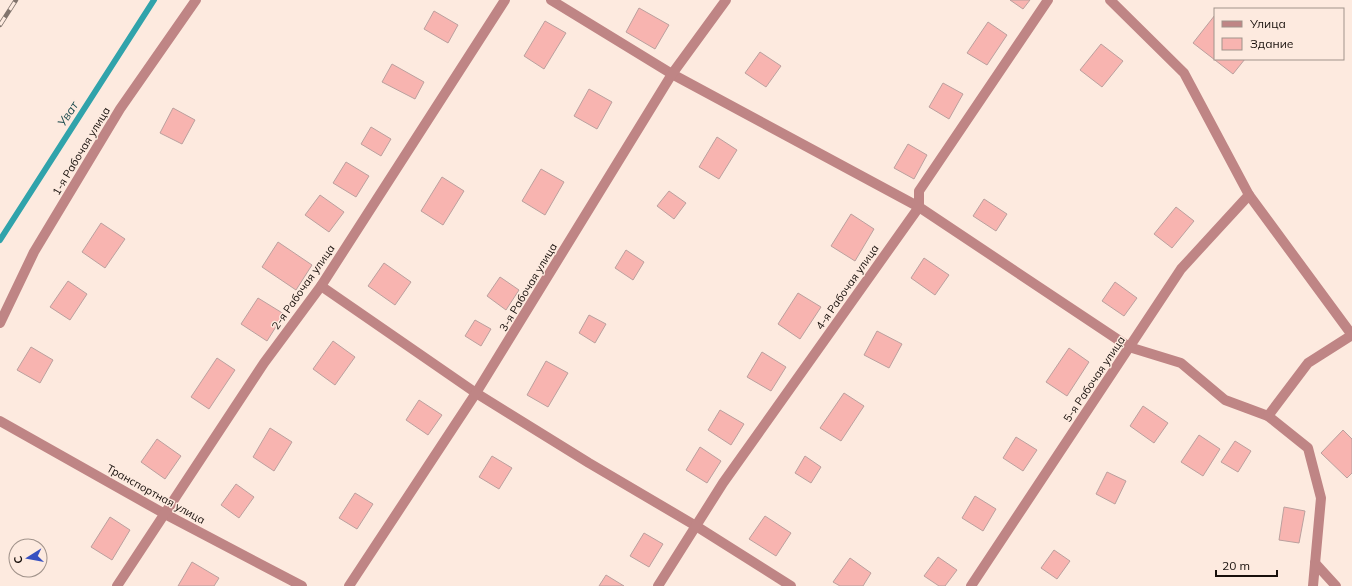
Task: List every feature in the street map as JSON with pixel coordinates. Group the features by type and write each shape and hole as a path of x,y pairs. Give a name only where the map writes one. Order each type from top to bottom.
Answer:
{"street":[{"name":"1-я Рабочая улица","path":"0,323 34,252 120,109 196,0"},
{"name":"2-я Рабочая улица","path":"117,586 264,364 320,286 505,0"},
{"path":"551,0 672,74 919,207 1129,347 1181,363 1225,400 1268,416 1308,448 1321,498 1313,586"},
{"name":"3-я Рабочая улица","path":"349,586 476,393 672,74 726,0"},
{"name":"4-я Рабочая улица","path":"658,586 723,483 919,207 919,191 1048,0"},
{"path":"1110,0 1184,73 1249,195 1352,336 1308,363 1268,416"},
{"name":"5-я Рабочая улица","path":"971,586 1181,269 1249,195"},
{"path":"320,286 476,393 589,463 696,526 791,586"},
{"name":"Транспортная улица","path":"0,421 165,514 302,586"},
{"path":"1315,562 1336,586"}],"building":[{"path":"1010,0 1030,0 1023,9"},
{"path":"639,8 669,25 655,49 626,32"},
{"path":"434,11 458,25 448,43 424,29"},
{"path":"1214,16 1214,59 1193,43"},
{"path":"545,21 566,33 544,69 524,56"},
{"path":"988,22 1007,35 987,65 967,53"},
{"path":"1101,44 1123,61 1102,87 1080,70"},
{"path":"760,52 781,66 766,87 745,73"},
{"path":"1215,60 1244,60 1233,74"},
{"path":"392,64 424,82 415,99 382,82"},
{"path":"943,83 963,94 949,119 929,107"},
{"path":"589,89 612,102 597,129 574,116"},
{"path":"173,108 195,120 182,144 160,133"},
{"path":"371,127 391,139 381,156 361,144"},
{"path":"717,137 737,150 719,179 699,167"},
{"path":"908,144 927,155 914,179 894,168"},
{"path":"346,162 369,176 356,197 333,183"},
{"path":"541,169 564,182 545,215 522,201"},
{"path":"442,177 464,191 443,225 421,211"},
{"path":"669,191 686,203 674,219 657,206"},
{"path":"320,195 344,212 329,232 305,215"},
{"path":"984,199 1007,214 996,231 973,216"},
{"path":"1176,207 1194,221 1172,248 1154,234"},
{"path":"851,214 874,229 855,261 831,246"},
{"path":"101,223 125,239 105,268 82,252"},
{"path":"278,242 312,265 296,290 262,267"},
{"path":"626,250 644,262 633,280 615,268"},
{"path":"924,258 949,275 935,295 911,278"},
{"path":"384,263 411,282 395,305 368,286"},
{"path":"500,277 519,290 506,310 487,296"},
{"path":"68,281 87,294 70,320 50,307"},
{"path":"1115,282 1137,298 1124,316 1102,301"},
{"path":"798,293 821,307 800,339 778,324"},
{"path":"258,298 284,314 267,341 241,324"},
{"path":"589,315 606,324 595,343 579,333"},
{"path":"475,320 491,329 481,346 465,336"},
{"path":"877,331 902,344 889,368 864,355"},
{"path":"333,341 355,357 335,385 313,369"},
{"path":"31,347 53,360 40,383 17,370"},
{"path":"1069,348 1089,362 1067,396 1046,382"},
{"path":"762,352 786,367 771,391 747,377"},
{"path":"217,358 235,370 209,409 191,397"},
{"path":"546,361 568,373 548,407 527,395"},
{"path":"844,393 864,406 841,441 820,428"},
{"path":"419,400 442,415 428,435 406,420"},
{"path":"1143,406 1168,423 1154,443 1130,426"},
{"path":"720,410 744,424 731,445 708,430"},
{"path":"270,428 292,442 274,471 253,457"},
{"path":"1343,430 1352,439 1352,473 1347,478 1321,453"},
{"path":"1199,435 1220,449 1203,476 1181,462"},
{"path":"1016,437 1037,450 1023,471 1003,458"},
{"path":"157,439 181,456 165,479 141,462"},
{"path":"1235,441 1251,451 1238,472 1221,462"},
{"path":"700,447 721,461 707,483 686,470"},
{"path":"492,456 512,468 499,489 479,477"},
{"path":"805,456 821,467 811,483 795,473"},
{"path":"1107,472 1126,481 1115,504 1096,494"},
{"path":"236,484 254,497 239,518 221,505"},
{"path":"355,493 373,504 357,529 339,518"},
{"path":"975,496 996,509 983,531 962,518"},
{"path":"1284,507 1305,511 1299,543 1279,540"},
{"path":"765,516 791,533 776,556 749,539"},
{"path":"110,517 130,530 112,560 91,547"},
{"path":"644,533 663,544 649,567 630,556"},
{"path":"1054,550 1070,561 1057,579 1041,568"},
{"path":"938,557 957,570 945,586 939,586 924,576"},
{"path":"850,558 871,573 863,586 840,586 833,582"},
{"path":"192,562 219,578 214,586 178,586"},
{"path":"606,575 624,586 599,586"}],"waterway":[{"name":"Уват","path":"0,240 154,0"}],"railway":[{"path":"0,25 16,0"}]}
